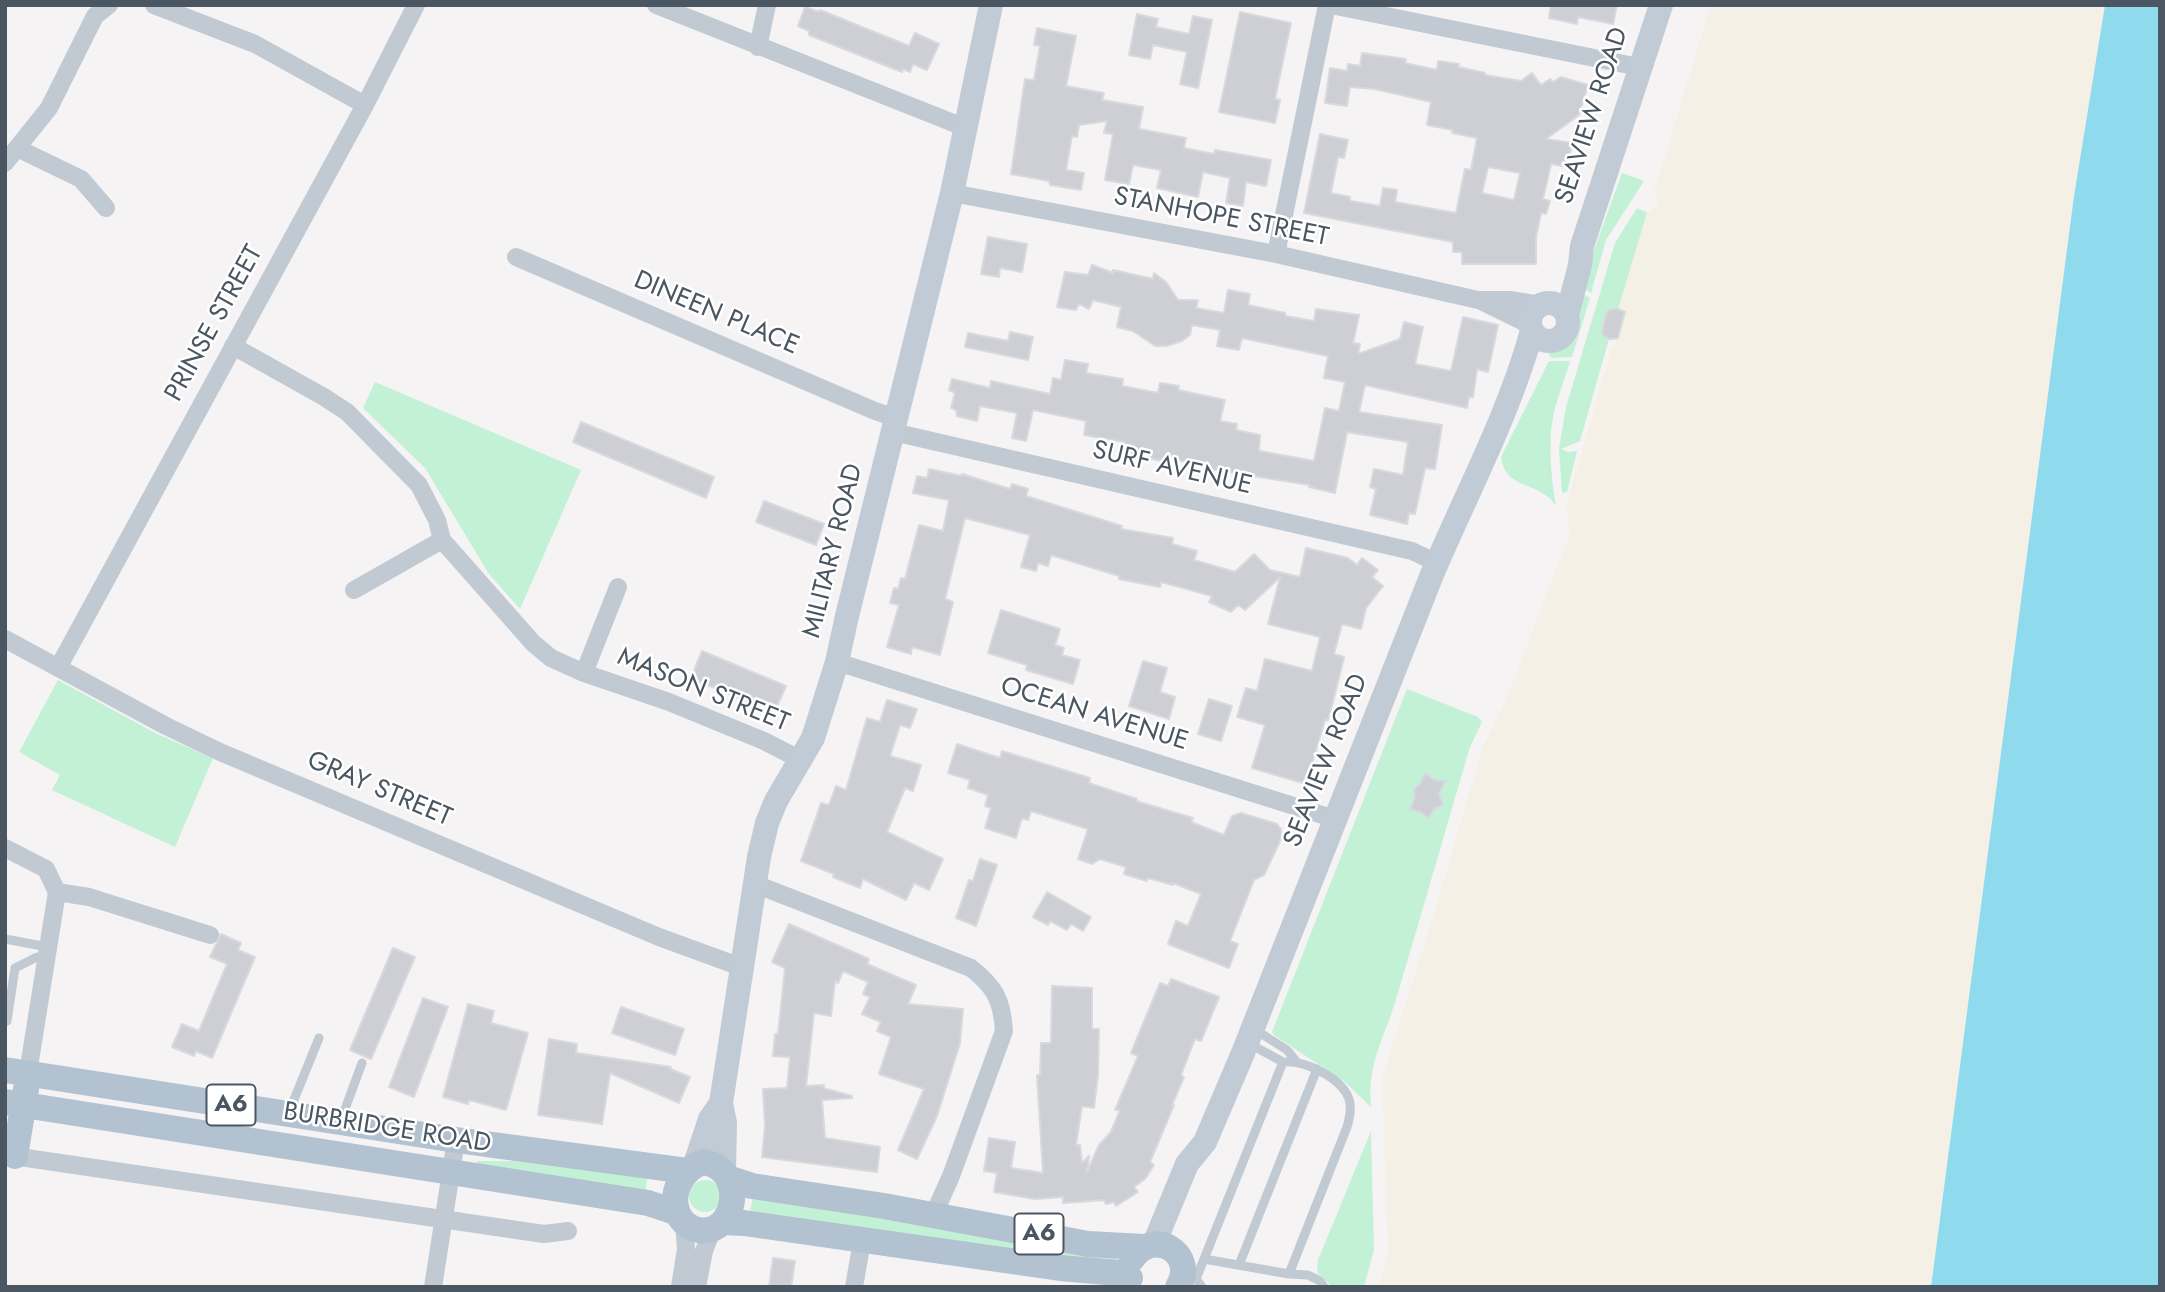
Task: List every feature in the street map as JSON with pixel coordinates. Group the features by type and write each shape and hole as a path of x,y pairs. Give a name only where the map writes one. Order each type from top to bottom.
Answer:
{"main road":[{"path":"10,1155 17,1071"},
{"name":"BURBRIDGE ROAD","path":"17,1071 456,1140 691,1168"},
{"name":"BURBRIDGE ROAD","path":"14,1103 648,1203 681,1217"},
{"name":"A6","path":"691,1168 704,1162 716,1164 727,1175 752,1186 934,1214 1088,1244 1157,1247"},
{"path":"681,1217 675,1199 677,1187 691,1168"},
{"path":"718,1225 731,1207 733,1191 727,1175"},
{"name":"A6","path":"681,1217 692,1229 704,1231 718,1225 744,1223 1060,1268 1118,1273 1124,1284"},
{"path":"1124,1284 1131,1260 1157,1247 1183,1264 1184,1273 1178,1287"}],"street":[{"path":"5,163 49,108 95,16 109,5"},
{"path":"154,5 255,44 365,105"},
{"name":"PRINSE STREET","path":"58,668 365,105 416,5"},
{"path":"656,5 966,128"},
{"path":"758,47 767,5"},
{"name":"MILITARY ROAD","path":"727,1175 725,1123 721,1102 741,967 767,823 813,738 837,662 952,192 990,5"},
{"path":"1276,254 1329,5 1639,67"},
{"name":"SEAVIEW ROAD","path":"1157,1247 1187,1164 1205,1142 1250,1035 1462,504 1487,458 1545,320 1582,246 1661,5"},
{"path":"17,148 80,179 106,208"},
{"name":"STANHOPE STREET","path":"952,192 1276,254 1478,300 1545,320"},
{"name":"DINEEN PLACE","path":"516,257 875,411 895,425"},
{"name":"MASON STREET","path":"233,346 347,412 419,485 437,520 442,540 533,643 551,658 584,673 669,702 764,741 801,760"},
{"name":"SURF AVENUE","path":"895,425 1412,551 1437,563"},
{"path":"354,590 442,540"},
{"name":"MASON STREET","path":"584,673 618,587"},
{"name":"GRAY STREET","path":"5,639 166,726 220,752 659,937 741,967"},
{"name":"OCEAN AVENUE","path":"837,662 1335,819"},
{"path":"5,848 46,869 57,892 47,953 17,1071"},
{"path":"755,884 971,968 988,981 997,995 1004,1031 951,1176 934,1214"},
{"path":"57,892 89,897 210,935"},
{"name":"MILITARY ROAD","path":"691,1168 710,1119 721,1102"},
{"path":"433,1287 456,1140"},
{"path":"10,1155 544,1234 568,1231"},
{"path":"680,1287 686,1249 681,1217"},
{"path":"697,1287 704,1251 718,1225"},
{"path":"854,1287 862,1241"}],"lane":[{"path":"5,939 47,953"},
{"path":"5,1022 15,968 47,953"},
{"path":"1250,1035 1287,1050 1296,1061"},
{"path":"1250,1035 1283,1062 1296,1061 1317,1069 1338,1083 1349,1098 1351,1112 1348,1127 1289,1274"},
{"path":"289,1114 319,1038"},
{"path":"1202,1287 1196,1279 1283,1062"},
{"path":"340,1122 362,1063"},
{"path":"1239,1265 1317,1069"},
{"path":"1204,1259 1308,1275 1320,1281 1324,1287"}],"green space":[{"path":"1622,173 1644,181 1606,240 1591,293 1581,286"},
{"path":"1637,208 1648,213 1618,309 1608,310 1602,334 1609,339 1580,441 1561,449 1568,452 1577,451 1567,492 1562,493 1559,449 1566,407 1615,243"},
{"path":"1579,292 1590,298 1572,357 1552,358 1549,355 1553,348 1571,337"},
{"path":"1549,361 1570,361 1555,408 1551,432 1551,470 1556,506 1541,492 1509,475 1501,457"},
{"path":"375,382 581,470 520,609 489,574 425,468 363,408"},
{"path":"58,680 157,734 213,758 175,847 52,790 60,775 19,752"},
{"path":"1407,689 1478,717 1482,722 1470,747 1396,999 1374,1064 1370,1091 1371,1107 1345,1082 1272,1032"},
{"path":"1371,1131 1374,1250 1364,1287 1332,1287 1317,1272 1318,1260"},
{"path":"477,1161 512,1161 647,1175 646,1192 476,1165"},
{"path":"705,1180 716,1185 721,1196 716,1207 705,1212 694,1207 689,1196 694,1185"},
{"path":"753,1197 1120,1253 1117,1266 749,1216"}],"sand":[{"path":"1711,5 2105,5 2074,196 1931,1287 1378,1287 1388,1252 1382,1078 1482,749 1506,700 1570,533 1566,506 1611,350 1625,313 1619,307 1647,212 1659,205 1654,192"}],"water":[{"path":"2105,5 2160,5 2160,1287 1931,1287 2074,196"}],"building":[{"path":"1551,5 1617,5 1613,24 1578,17 1577,24 1549,18"},
{"path":"805,7 819,12 820,10 909,46 915,33 939,44 927,70 913,64 910,72 903,69 902,72 809,35 809,31 798,26"},
{"path":"1240,12 1291,23 1275,99 1280,100 1275,123 1219,112"},
{"path":"1137,14 1158,19 1156,27 1189,34 1193,16 1212,20 1198,88 1180,84 1187,52 1153,45 1150,59 1129,55"},
{"path":"1037,28 1076,36 1066,86 1104,93 1102,100 1143,107 1139,129 1186,138 1184,148 1214,154 1215,150 1271,160 1266,186 1246,182 1243,206 1226,203 1230,178 1203,172 1198,197 1157,188 1161,170 1133,165 1129,184 1105,180 1113,134 1104,133 1107,121 1079,125 1077,137 1072,136 1066,170 1084,173 1081,190 1011,174 1025,79 1034,80 1040,46 1034,45"},
{"path":"1362,53 1406,59 1405,63 1437,70 1438,61 1459,64 1458,67 1485,75 1521,81 1532,73 1541,85 1550,79 1553,82 1561,77 1588,85 1579,115 1546,139 1572,143 1568,167 1551,164 1543,199 1550,201 1546,214 1541,213 1536,237 1536,264 1462,264 1462,252 1453,252 1453,242 1304,213 1320,134 1348,140 1344,158 1338,157 1331,193 1350,197 1350,201 1380,206 1383,188 1397,190 1395,202 1456,213 1465,169 1471,170 1477,138 1427,125 1431,102 1375,89 1350,87 1347,106 1325,103 1330,68 1347,71 1348,64 1360,66","holes":["1488,167 1520,173 1514,200 1482,193"]},
{"path":"988,237 1027,244 1022,272 1000,268 999,277 981,274"},
{"path":"1092,265 1113,273 1113,270 1153,279 1154,273 1166,282 1178,300 1198,300 1196,308 1224,313 1228,290 1250,294 1248,305 1285,313 1285,316 1314,321 1316,309 1359,315 1353,343 1360,344 1358,354 1400,339 1404,322 1423,327 1415,364 1451,371 1463,317 1498,325 1488,372 1477,369 1473,397 1469,397 1467,408 1365,385 1359,412 1442,425 1435,469 1425,468 1415,514 1409,513 1407,524 1370,515 1376,489 1370,487 1374,469 1403,475 1408,442 1347,432 1335,493 1309,487 1310,485 1216,470 1167,457 1166,462 1122,452 1124,442 1084,435 1086,421 1033,410 1026,441 1012,438 1017,413 980,406 977,421 957,416 956,410 951,408 955,393 949,390 952,379 990,388 991,381 1050,394 1053,378 1061,380 1065,360 1088,364 1086,373 1123,379 1122,386 1158,393 1160,383 1179,386 1178,390 1225,400 1220,421 1237,424 1236,430 1260,435 1259,451 1314,461 1325,408 1339,411 1345,382 1324,378 1328,356 1242,338 1239,350 1217,346 1220,330 1192,325 1190,335 1182,341 1155,346 1133,331 1117,327 1121,307 1093,300 1089,309 1079,304 1076,310 1057,307 1065,272 1088,275"},
{"path":"1618,309 1625,312 1618,338 1609,339 1602,334 1604,322 1608,310"},
{"path":"1010,332 1033,337 1028,360 965,347 968,333 1008,341"},
{"path":"581,422 714,477 706,498 573,442"},
{"path":"929,469 962,474 1010,489 1012,484 1028,489 1026,496 1122,526 1121,529 1173,538 1172,544 1197,551 1194,560 1235,572 1254,554 1270,570 1300,577 1306,548 1348,558 1357,565 1362,558 1378,570 1372,577 1383,586 1366,608 1361,629 1342,624 1334,654 1344,657 1328,720 1325,720 1306,784 1252,768 1265,725 1237,717 1246,688 1257,691 1265,659 1312,671 1320,637 1268,624 1280,577 1245,610 1238,605 1231,612 1209,602 1212,596 1161,582 1160,587 1119,579 1119,576 1051,555 1048,566 1038,563 1036,571 1021,567 1030,535 965,518 945,599 953,602 940,655 912,647 911,654 887,647 899,605 890,603 894,588 898,589 901,578 905,579 919,525 943,531 949,500 913,493 917,476 927,478"},
{"path":"764,501 824,524 816,545 756,522"},
{"path":"1001,610 1060,629 1055,645 1064,648 1062,655 1080,660 1073,684 1026,670 1027,665 988,653"},
{"path":"702,651 786,686 774,713 691,678"},
{"path":"1143,661 1167,668 1160,692 1175,697 1169,719 1129,706"},
{"path":"1209,699 1232,706 1221,741 1198,734"},
{"path":"887,700 917,709 910,728 900,725 890,756 921,765 913,791 905,788 887,832 943,859 929,890 914,883 906,900 863,879 860,888 801,861 821,803 829,805 836,786 846,790 867,718 880,722"},
{"path":"957,744 1000,758 1002,751 1090,778 1089,783 1193,818 1191,822 1224,835 1232,816 1241,813 1277,824 1282,837 1264,875 1254,880 1230,941 1238,944 1229,968 1168,944 1176,921 1188,926 1201,894 1173,883 1148,878 1147,881 1124,874 1126,867 1100,859 1092,864 1078,859 1088,829 1031,811 1028,820 1022,818 1016,838 985,828 991,808 985,806 988,795 968,788 970,780 948,773"},
{"path":"1425,773 1434,780 1445,781 1439,794 1443,805 1434,809 1428,818 1421,812 1410,809 1415,798 1414,789 1421,783"},
{"path":"980,859 997,865 976,926 956,918 969,880 973,881"},
{"path":"1047,892 1091,917 1083,931 1071,924 1067,930 1050,921 1048,925 1033,917"},
{"path":"789,924 869,959 867,964 916,985 908,1004 963,1009 960,1043 937,1116 917,1159 898,1150 924,1089 879,1074 891,1037 877,1031 881,1022 862,1014 870,997 863,994 868,982 843,971 838,983 835,981 831,1016 814,1013 806,1086 824,1085 823,1088 852,1096 822,1100 825,1138 880,1147 877,1172 762,1157 765,1126 763,1089 787,1088 790,1057 773,1056 785,968 772,962"},
{"path":"221,934 241,943 238,950 255,957 212,1058 196,1051 194,1056 172,1047 182,1024 199,1031 227,964 210,957"},
{"path":"393,948 415,957 371,1059 350,1050"},
{"path":"1171,979 1219,997 1201,1041 1195,1039 1181,1075 1184,1077 1174,1105 1150,1162 1154,1165 1145,1179 1134,1187 1138,1192 1116,1206 1114,1202 1106,1204 1104,1200 1063,1203 1063,1197 1035,1199 994,1192 997,1173 984,1171 989,1138 1015,1142 1011,1168 1043,1173 1037,1075 1040,1075 1041,1043 1051,1043 1052,986 1092,988 1092,1029 1099,1029 1098,1074 1094,1108 1082,1106 1076,1145 1080,1145 1082,1163 1089,1156 1087,1172 1099,1145 1111,1132 1120,1110 1115,1110 1138,1056 1131,1053 1160,983 1168,986"},
{"path":"423,998 448,1007 414,1097 389,1087"},
{"path":"468,1004 494,1011 491,1023 528,1033 506,1110 469,1100 468,1104 443,1097"},
{"path":"621,1007 684,1029 675,1055 612,1033"},
{"path":"549,1039 577,1044 576,1053 671,1067 670,1069 690,1077 679,1103 610,1073 602,1124 538,1115"},
{"path":"773,1258 795,1261 791,1287 769,1287"}]}
